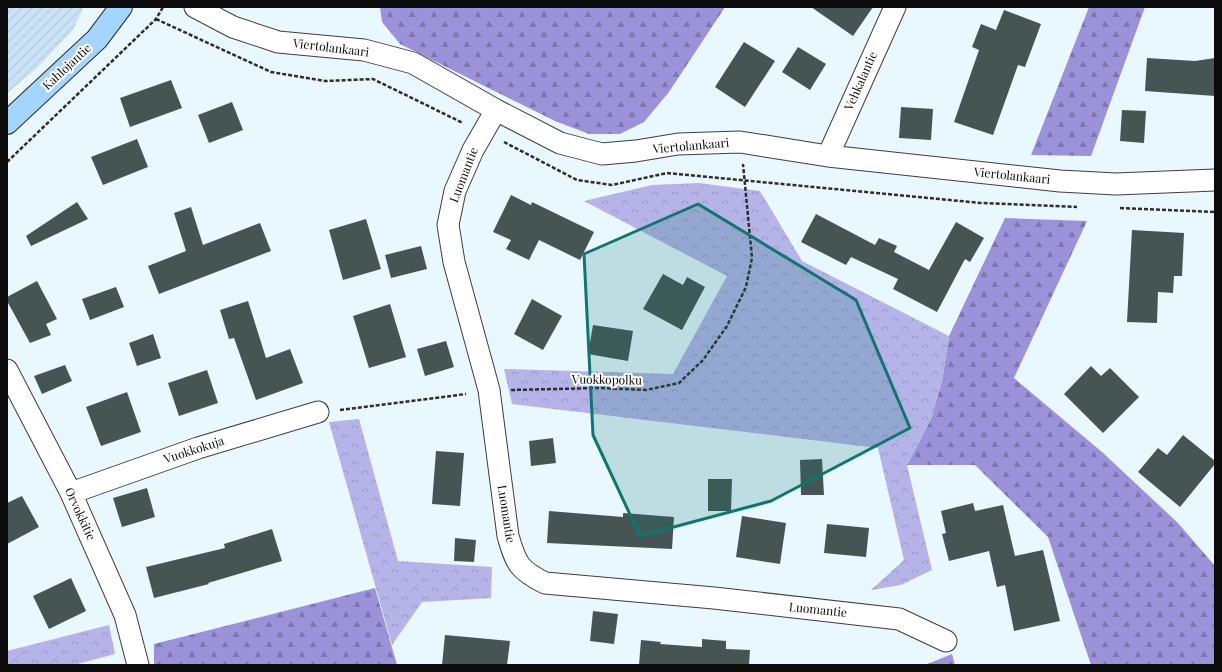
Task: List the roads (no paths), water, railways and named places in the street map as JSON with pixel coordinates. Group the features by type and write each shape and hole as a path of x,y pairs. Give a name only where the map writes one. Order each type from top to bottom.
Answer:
{"street":[{"name":"Kahlojantie","path":"7,123 97,39 121,7"},
{"name":"Viertolankaari","path":"195,7 233,26 278,42 364,50 413,63 496,110 560,143 602,154 636,151 678,144 740,142 828,156 1060,181 1116,184 1215,180"},
{"name":"Vehkalantie","path":"828,156 895,7"},
{"name":"Luomantie","path":"496,110 473,150 455,191 448,225 454,262 489,390 508,536 514,558 526,573 545,583 714,598 899,619 946,641"},
{"name":"Orvokkitie","path":"7,370 71,493 126,615 138,665"},
{"name":"Vuokkokuja","path":"71,493 198,448 318,412"}]}
